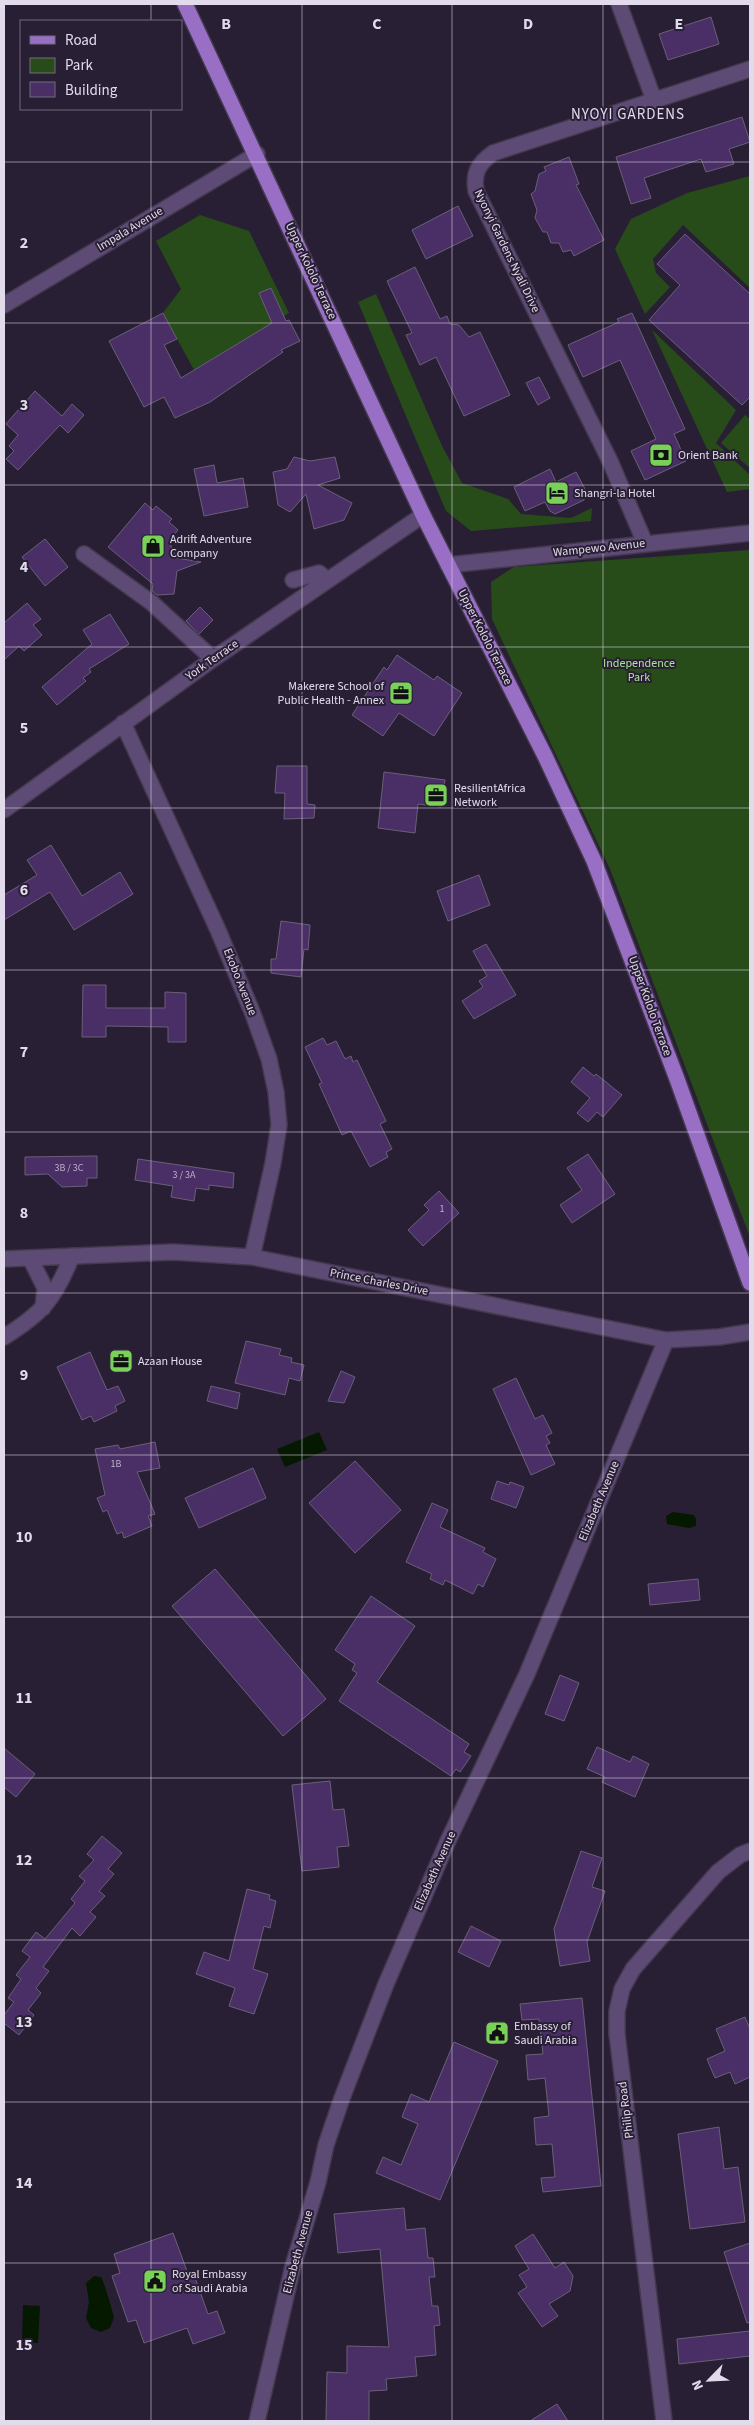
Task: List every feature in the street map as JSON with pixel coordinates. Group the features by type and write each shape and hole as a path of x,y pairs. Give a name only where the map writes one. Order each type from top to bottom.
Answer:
{"main road":[{"name":"Upper Kololo Terrace","path":"185,4 257,154 423,515 545,756 594,861 677,1079 750,1283"}],"street":[{"path":"619,4 654,100"},
{"name":"Nyonyi Gardens Nyali Drive","path":"645,543 610,461 476,191 474,179 481,162 493,153 750,69"},
{"name":"Impala Avenue","path":"4,305 257,154"},
{"name":"York Terrace","path":"4,810 213,658 423,515"},
{"name":"Wampewo Avenue","path":"448,564 750,533"},
{"path":"84,554 152,603 213,658"},
{"path":"293,580 319,574 327,580"},
{"name":"Ekobo Avenue","path":"123,723 218,930 254,1014 269,1059 276,1092 279,1125 273,1163 252,1257"},
{"name":"Prince Charles Drive","path":"4,1259 173,1252 252,1257 666,1340 719,1337 750,1332"},
{"path":"4,1336 43,1309 58,1288 72,1256"},
{"path":"30,1258 45,1288 43,1309"},
{"name":"Elizabeth Avenue","path":"257,2421 293,2266 318,2182 326,2145 342,2098 386,1984 447,1843 527,1674 666,1340"},
{"name":"Philip Road","path":"664,2421 617,2034 617,2011 622,1989 633,1970 718,1872 740,1855 750,1851"}],"green space":[{"path":"750,176 750,288 683,225 653,259 656,273 670,287 645,314 615,249 631,219 687,193"},
{"path":"200,215 249,231 289,313 194,370 163,313 181,289 156,241"},
{"path":"376,294 442,446 462,483 508,499 521,514 571,518 592,508 591,521 471,531 446,511 358,302"},
{"path":"652,330 736,410 716,443 750,475 750,489 727,492"},
{"path":"745,415 750,419 750,468 721,443"},
{"name":"Independence Park","path":"750,550 750,1237 610,869 492,619 491,582 514,567"}],"shaded area":[{"path":"319,1432 327,1450 285,1467 277,1449"},
{"path":"673,1512 694,1515 696,1526 689,1528 667,1524 666,1516"},
{"path":"94,2276 101,2277 102,2279 114,2317 110,2328 101,2332 91,2328 86,2318 89,2302 86,2283"},
{"path":"23,2305 40,2306 38,2343 22,2342"}],"building":[{"path":"711,17 719,44 668,60 659,34"},
{"path":"742,117 750,142 729,149 734,164 706,172 701,159 644,178 651,198 631,204 616,157"},
{"path":"569,157 579,184 576,185 604,240 574,256 571,250 563,252 559,243 551,243 547,232 543,232 535,218 537,210 531,194 535,191 539,174 546,171 544,167"},
{"path":"458,206 473,236 426,259 412,230"},
{"path":"685,234 750,294 750,397 742,405 649,320 680,285 657,264"},
{"path":"415,267 440,319 447,316 450,324 459,325 469,337 480,332 510,395 464,416 436,357 420,365 406,335 412,333 387,281"},
{"path":"271,288 286,321 289,320 300,341 281,350 283,352 210,402 175,418 164,397 144,407 109,341 163,313 177,339 164,345 181,378 272,323 259,293"},
{"path":"632,313 685,429 674,434 686,461 645,480 631,451 656,439 620,360 583,377 568,345 619,322 617,319"},
{"path":"539,377 550,398 538,405 526,383"},
{"path":"35,391 62,416 72,404 84,415 68,433 60,425 18,470 6,459 14,451 9,446 18,435 6,424"},
{"path":"294,457 310,461 335,457 340,478 318,485 352,503 344,520 314,529 306,494 290,512 278,505 273,472 287,469"},
{"path":"214,465 217,483 243,478 248,507 204,516 194,469"},
{"path":"550,469 556,482 576,472 586,491 584,500 555,514 550,511 545,502 525,511 514,487"},
{"path":"145,503 153,510 156,506 172,519 169,522 178,530 169,541 176,558 201,562 177,571 174,594 157,595 152,591 153,584 108,547"},
{"path":"45,539 68,567 45,586 22,557"},
{"path":"27,603 41,619 33,625 42,635 24,651 19,646 4,660 4,623"},
{"path":"200,607 213,620 199,634 186,621"},
{"path":"110,614 129,644 89,669 91,672 83,678 86,681 57,705 42,687 92,644 83,630"},
{"path":"397,655 434,680 437,676 462,693 434,736 399,713 383,736 352,715 384,667 387,670"},
{"path":"277,766 307,766 307,804 315,805 314,818 284,819 285,793 275,793"},
{"path":"384,772 445,780 441,807 418,804 415,833 378,828"},
{"path":"51,845 82,896 120,872 133,894 74,930 50,892 4,920 4,895 37,875 27,860"},
{"path":"479,875 490,905 448,921 437,891"},
{"path":"281,921 310,925 308,950 304,949 301,977 271,973 271,959 276,959"},
{"path":"486,944 516,995 474,1019 462,1001 483,987 479,981 487,976 473,951"},
{"path":"83,985 106,985 106,1008 165,1008 165,992 186,993 186,1042 168,1042 168,1027 106,1026 106,1037 82,1037"},
{"path":"323,1038 327,1045 336,1041 345,1059 351,1056 353,1062 357,1060 386,1121 380,1124 392,1149 386,1152 388,1157 370,1167 351,1131 342,1135 319,1084 322,1083 305,1047"},
{"path":"583,1067 594,1076 596,1074 622,1095 603,1117 597,1112 588,1122 577,1113 590,1098 571,1082"},
{"path":"588,1154 615,1194 572,1223 560,1205 582,1190 567,1168"},
{"path":"97,1156 97,1178 87,1178 87,1186 62,1187 48,1174 25,1175 25,1157"},
{"path":"138,1159 234,1173 233,1188 209,1185 209,1190 196,1188 194,1201 171,1197 173,1186 135,1180"},
{"path":"439,1191 459,1213 423,1246 408,1230 429,1210 424,1205"},
{"path":"246,1341 281,1349 279,1355 292,1358 291,1362 304,1365 300,1381 289,1378 285,1395 235,1383"},
{"path":"90,1352 107,1390 118,1386 125,1401 115,1406 117,1411 94,1422 91,1416 82,1420 57,1367"},
{"path":"341,1371 355,1377 344,1403 328,1401"},
{"path":"516,1378 535,1419 543,1415 552,1433 546,1436 550,1443 546,1445 555,1464 531,1475 493,1389"},
{"path":"211,1386 240,1393 237,1409 207,1401"},
{"path":"155,1442 160,1468 137,1472 155,1514 148,1516 152,1526 124,1538 122,1532 117,1534 107,1510 103,1512 97,1498 105,1495 95,1449 118,1445 120,1449"},
{"path":"355,1461 401,1510 355,1553 309,1503"},
{"path":"253,1468 266,1498 199,1528 185,1498"},
{"path":"497,1481 509,1485 510,1482 524,1487 516,1508 491,1499"},
{"path":"432,1503 448,1510 440,1527 485,1548 483,1552 496,1559 483,1587 478,1584 473,1594 445,1580 443,1585 430,1579 432,1574 406,1562"},
{"path":"215,1569 326,1699 283,1736 172,1606"},
{"path":"698,1579 700,1600 650,1605 648,1584"},
{"path":"371,1596 415,1626 377,1682 469,1744 464,1752 471,1756 460,1772 456,1769 451,1776 339,1701 357,1673 352,1670 355,1664 335,1650"},
{"path":"560,1675 579,1683 564,1721 545,1714"},
{"path":"597,1747 630,1762 633,1756 649,1764 635,1797 602,1782 605,1777 587,1769"},
{"path":"4,1748 35,1774 16,1797 4,1787"},
{"path":"330,1781 333,1810 344,1809 349,1846 337,1847 339,1867 302,1871 292,1785"},
{"path":"102,1836 122,1853 108,1869 114,1874 99,1891 105,1896 90,1912 96,1917 80,1936 72,1928 43,1967 49,1971 36,1988 41,1993 28,2010 34,2015 19,2035 4,2023 4,2015 14,2002 8,1998 21,1979 16,1975 30,1957 22,1951 36,1932 45,1939 75,1903 71,1899 85,1881 79,1876 94,1860 87,1854"},
{"path":"581,1851 602,1858 592,1887 605,1891 587,1942 590,1961 560,1966 554,1929"},
{"path":"247,1889 270,1895 269,1899 276,1901 270,1928 264,1926 253,1969 268,1974 254,2014 229,2006 235,1988 196,1974 204,1952 229,1961"},
{"path":"471,1926 501,1941 489,1967 458,1952"},
{"path":"582,1998 601,2186 543,2192 541,2178 555,2177 552,2144 536,2145 534,2118 549,2116 545,2078 528,2080 526,2055 543,2054 539,2019 522,2020 520,2004"},
{"path":"745,2017 750,2029 750,2077 735,2084 730,2072 715,2078 707,2059 725,2051 716,2029"},
{"path":"454,2042 498,2061 440,2200 376,2173 383,2157 401,2165 418,2124 402,2117 411,2094 429,2102"},
{"path":"719,2127 724,2169 738,2167 745,2222 690,2229 678,2134"},
{"path":"404,2208 406,2230 425,2228 428,2258 433,2258 435,2277 429,2277 432,2306 438,2306 440,2325 434,2326 436,2355 415,2357 417,2376 386,2379 387,2390 369,2391 369,2421 326,2421 327,2372 347,2373 347,2346 389,2347 380,2249 338,2253 334,2214"},
{"path":"173,2233 188,2274 193,2272 208,2314 217,2311 225,2333 193,2344 187,2328 144,2343 136,2320 128,2322 112,2276 120,2273 114,2254"},
{"path":"533,2234 555,2268 564,2262 573,2276 570,2291 549,2304 558,2316 542,2327 518,2293 527,2287 519,2275 529,2269 515,2246"},
{"path":"750,2243 750,2322 747,2323 724,2252"},
{"path":"750,2331 750,2356 679,2364 677,2339"},
{"path":"557,2404 568,2421 530,2421"}],"place":[{"name":"Orient Bank","path":"661,455"},
{"name":"Shangri-la Hotel","path":"557,493"},
{"name":"Adrift Adventure Company","path":"153,546"},
{"name":"Makerere School of Public Health - Annex","path":"401,693"},
{"name":"ResilientAfrica Network","path":"436,795"},
{"name":"Azaan House","path":"121,1361"},
{"name":"Embassy of Saudi Arabia","path":"497,2033"},
{"name":"Royal Embassy of Saudi Arabia","path":"155,2281"}],"district":[{"name":"NYOYI GARDENS","path":"628,114"}]}
